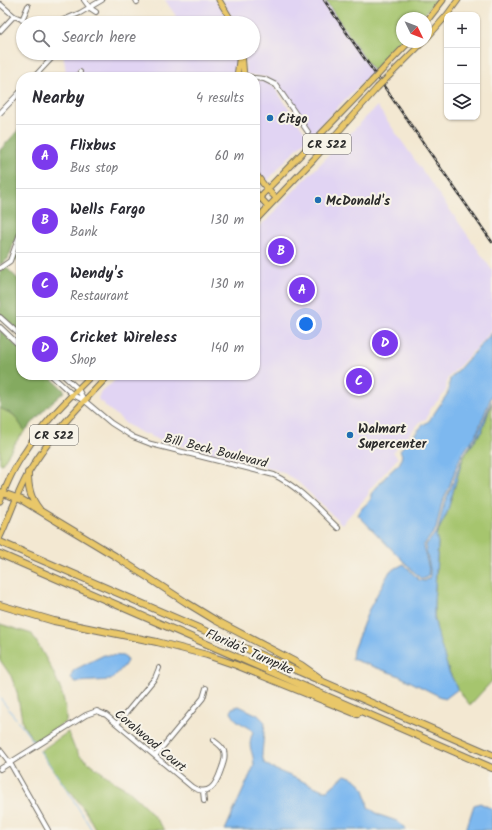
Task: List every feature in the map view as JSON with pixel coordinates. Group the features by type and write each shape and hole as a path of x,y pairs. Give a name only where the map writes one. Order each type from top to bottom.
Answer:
{"highway":[{"path":"28,473 28,484 31,495 44,514"},
{"path":"2,492 17,498 115,556 214,620 302,665 327,684"},
{"name":"Florida's Turnpike","path":"0,542 492,755"},
{"name":"Florida's Turnpike","path":"0,554 492,768"},
{"path":"0,605 54,621 157,642 207,655 432,742"}],"main road":[{"path":"219,0 229,16"},
{"path":"432,14 443,0"},
{"path":"449,12 458,0"},
{"path":"432,32 444,18"},
{"name":"CR 522","path":"260,197 402,48"},
{"name":"CR 522","path":"260,215 314,159 390,74 417,48"},
{"path":"238,72 240,60"},
{"path":"242,60 243,72"},
{"path":"260,180 267,190 276,198"},
{"path":"260,202 268,206"},
{"name":"CR 522","path":"0,501 2,492 32,441 87,380"},
{"name":"CR 522","path":"0,537 28,473 62,426 104,380"}],"street":[{"path":"84,0 90,8 96,12"},
{"path":"74,16 102,0"},
{"path":"0,4 14,16 0,31"},
{"path":"24,16 28,6"},
{"path":"39,72 50,60"},
{"path":"260,79 276,85 308,132"},
{"path":"0,113 16,96"},
{"path":"0,268 10,261 16,245"},
{"path":"0,317 16,331"},
{"path":"0,327 16,342"},
{"name":"Bill Beck Boulevard","path":"56,380 73,395 85,401 110,423 143,442 274,475 295,488 338,528"},
{"name":"Bill Beck Boulevard","path":"68,380 78,389 85,401"},
{"path":"117,724 155,678 159,668"},
{"path":"155,756 203,698 206,688"},
{"name":"Coralwood Court","path":"0,769 89,713 97,712 102,713 117,724 196,790 203,791"},
{"path":"204,801 203,791 211,788 216,783 224,759 223,750 213,740"},
{"path":"0,750 10,763 48,830"}],"shaded area":[{"path":"165,0 217,0 227,16 176,16"},
{"path":"222,0 325,0 373,71 283,163 265,184 260,176 260,81 264,81 274,87 307,135 311,133 277,83 260,76 260,72 246,72 245,60 260,60 260,16 231,16"},
{"path":"64,60 236,60 235,72 82,72 78,69 77,72 66,72"},
{"path":"377,106 492,270 492,331 447,379 446,390 429,410 426,419 421,421 393,452 398,458 369,490 368,495 342,524 298,482 286,474 274,469 160,440 150,436 150,434 144,434 126,424 105,406 104,403 100,402 98,398 101,391 115,380 260,380 260,226 265,221 269,220 269,218"}],"green space":[{"path":"325,0 436,0 426,12 396,12 396,46 373,71"},
{"path":"16,132 16,237 8,259 0,265 0,150"},
{"path":"16,251 16,260 6,267 16,277 16,328 0,314 0,271 12,262"},
{"path":"0,330 16,345 16,380 53,380 65,391 47,407 25,431 14,415 0,408"},
{"path":"492,403 492,681 470,705 462,695 449,670 443,656 436,629 434,602 438,543 436,535 447,513 463,457 482,431"},
{"path":"0,408 14,415 25,431 2,464 0,464"},
{"path":"0,624 32,634 55,676 64,699 66,722 34,742 23,725 17,692 11,676 0,660"},
{"path":"68,732 74,747 80,756 116,783 127,789 147,808 165,830 96,830 73,794 66,788 40,751"}],"water":[{"path":"492,333 492,395 476,435 462,454 457,465 449,488 442,502 436,529 423,546 429,569 428,576 424,579 420,578 358,515 362,508 371,500 371,494 388,474 400,463 402,455 400,450 423,425 429,421 448,393 450,379"},
{"path":"492,400 482,431 463,457 477,436"},
{"path":"463,458 447,513 436,535 438,543 434,618 449,672 458,689 445,699 397,675 352,659 353,650 369,609 390,571 404,564 419,580 425,581 430,577 430,569 425,546 438,530 444,503"},
{"path":"104,655 125,656 127,661 111,680 76,682 71,679 74,670"},
{"path":"239,706 258,715 265,722 262,754 264,763 274,769 323,790 328,790 345,775 351,777 360,783 366,796 368,807 379,815 397,821 407,830 225,830 254,766 250,746 253,732 249,727 236,720 231,712 232,708"},
{"path":"480,803 492,809 492,830 466,830 474,805"}],"waterway":[{"path":"0,698 34,742"},
{"path":"40,751 66,788 92,830"}],"railway":[{"path":"324,0 492,242"}],"place":[{"name":"Citgo","path":"270,118"},
{"name":"McDonald's","path":"318,200"},
{"name":"Wells Fargo","path":"281,251"},
{"name":"Flixbus","path":"302,290"},
{"name":"Cricket Wireless","path":"385,343"},
{"name":"Wendy's","path":"359,381"},
{"name":"Walmart Supercenter","path":"350,435"}]}
